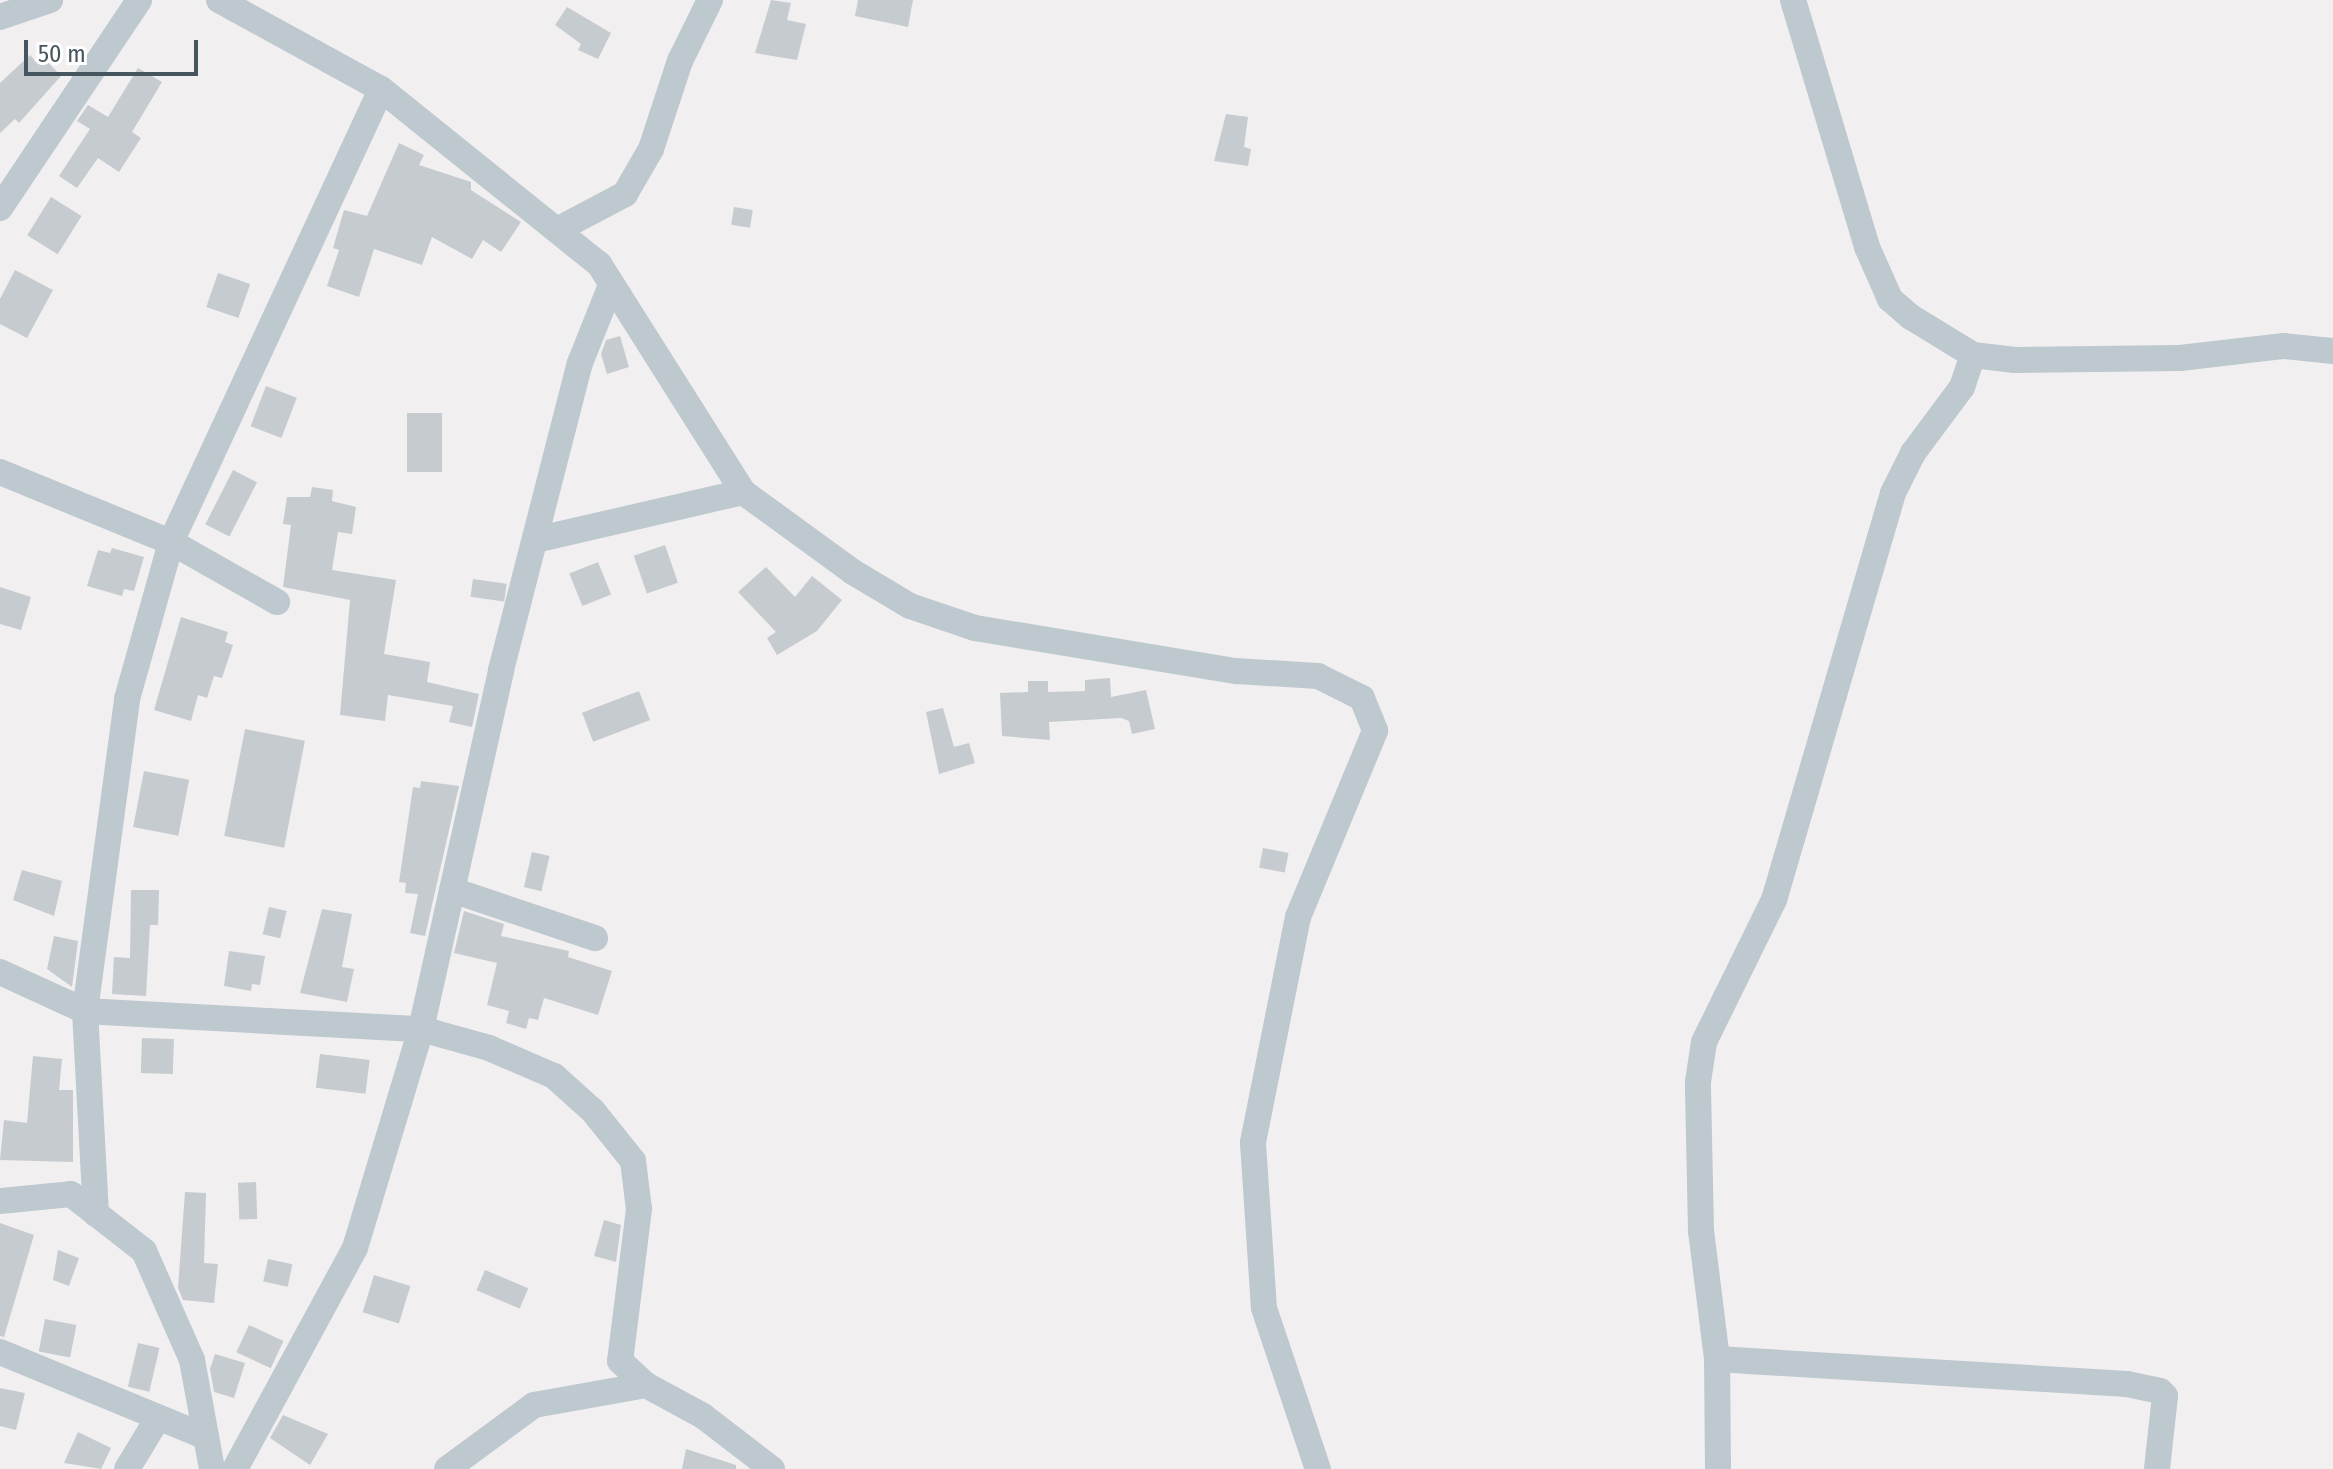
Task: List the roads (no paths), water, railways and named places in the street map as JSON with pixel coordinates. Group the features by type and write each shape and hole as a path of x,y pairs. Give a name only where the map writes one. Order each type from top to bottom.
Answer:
{"street":[{"path":"0,17 50,0"},
{"path":"0,208 139,0"},
{"path":"219,0 381,89 599,264 743,492 910,606 975,628 1236,671 1318,676 1362,698 1375,731 1298,917 1253,1143 1264,1308 1318,1469"},
{"path":"557,230 625,194 651,149 680,61 710,0"},
{"path":"1793,0 1867,247 1890,299 1973,355 2015,360 2180,358 2284,346 2333,351"},
{"path":"96,1214 85,1011 127,699 171,542 381,89"},
{"path":"235,1469 355,1248 421,1029 535,540 580,363 611,285"},
{"path":"1718,1469 1717,1359 1701,1231 1698,1082 1704,1042 1774,900 1893,493 1913,453 1962,387 1973,355"},
{"path":"0,472 171,542 277,602"},
{"path":"535,540 743,492"},
{"path":"452,890 595,938"},
{"path":"0,972 85,1011 421,1029 489,1048 554,1076 593,1111 633,1161 639,1209 620,1361 646,1385 703,1416 772,1469"},
{"path":"0,1201 71,1194 144,1251 192,1360 212,1469"},
{"path":"0,1352 206,1437"},
{"path":"1717,1359 2127,1384 2160,1391 2165,1396 2157,1469"},
{"path":"447,1469 534,1405 646,1385"},
{"path":"127,1469 158,1418"}]}
